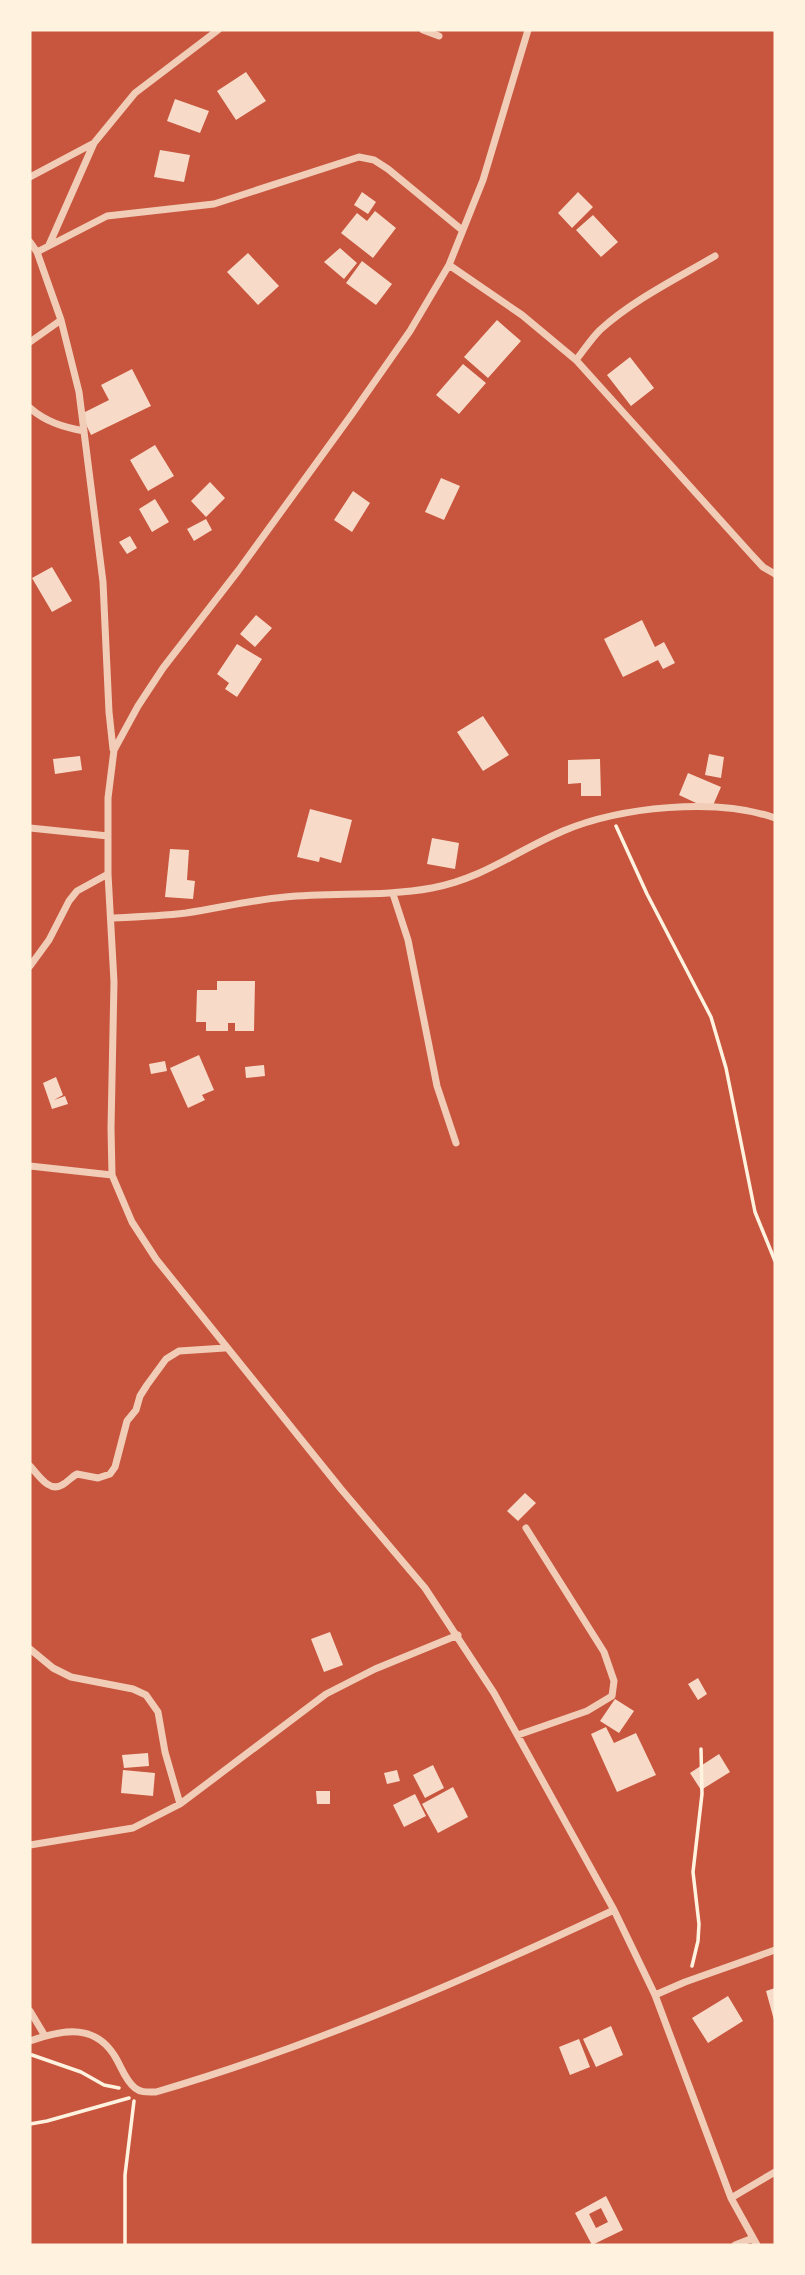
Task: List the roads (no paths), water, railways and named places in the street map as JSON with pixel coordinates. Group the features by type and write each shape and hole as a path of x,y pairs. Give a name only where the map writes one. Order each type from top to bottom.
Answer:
{"street":[{"path":"49,246 94,143 135,93 218,30"},
{"path":"423,30 439,36"},
{"path":"114,750 163,668 238,571 352,414 410,331 450,265 491,157 528,30"},
{"path":"30,177 94,143"},
{"path":"37,252 107,216 215,204 359,157 374,160 462,230"},
{"path":"30,242 37,252 61,320 79,391 103,582 109,712 114,750 108,798 108,874 114,982 112,1175 132,1222 156,1259 225,1348 425,1588 495,1693 614,1910 655,1995 730,2197 755,2242 735,2245"},
{"path":"576,360 599,331 613,320 715,256"},
{"path":"450,265 522,315 576,360 750,554 775,574"},
{"path":"30,342 61,320"},
{"path":"30,408 45,420 83,431"},
{"path":"112,918 183,914 281,897 393,894 434,887 476,876 562,831 611,815 657,807 760,812 775,818"},
{"path":"30,828 108,836"},
{"path":"30,966 49,940 77,891 108,874"},
{"path":"393,894 408,940 437,1086 456,1143"},
{"path":"30,1166 112,1175"},
{"path":"30,1466 49,1485 55,1487 61,1486 77,1474 98,1478 110,1474 115,1467 127,1421 136,1410 147,1385 166,1359 179,1351 225,1348"},
{"path":"518,1735 587,1711 612,1696 614,1681 604,1652 526,1528"},
{"path":"30,1844 133,1828 180,1804 326,1695 375,1669 458,1635"},
{"path":"30,1649 53,1668 71,1676 133,1689 146,1695 158,1712 165,1752 180,1804"},
{"path":"30,2041 45,2036 81,2032 97,2036 109,2045 133,2086 144,2093 156,2092 266,2057 383,2013 514,1957 614,1910"},
{"path":"655,1995 688,1980 775,1950"},
{"path":"30,2011 45,2036"},
{"path":"730,2197 775,2172"}]}
